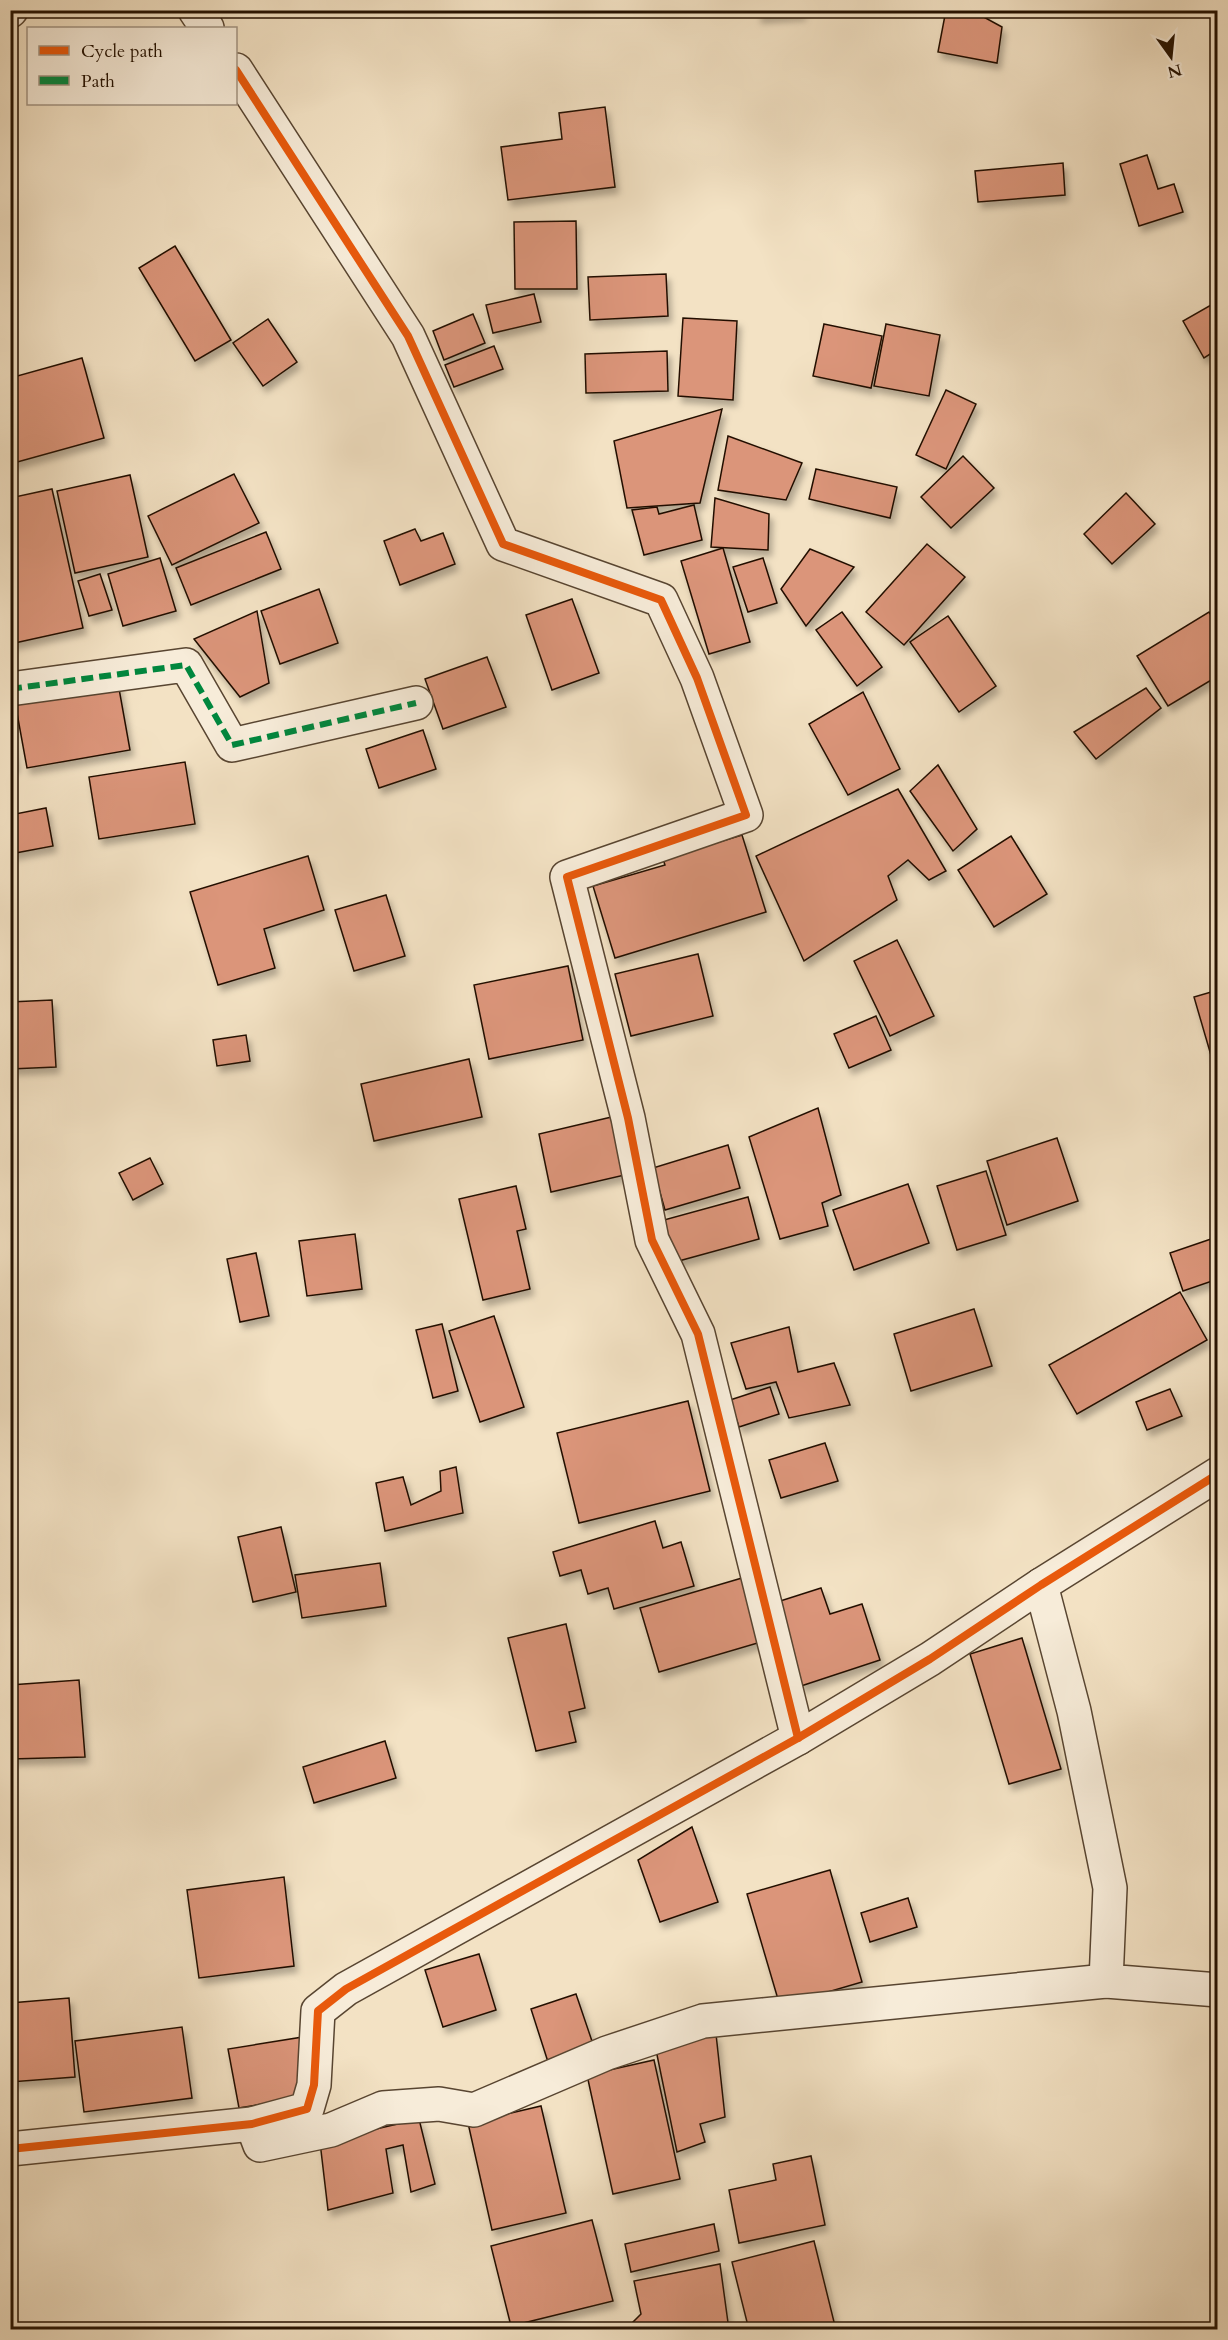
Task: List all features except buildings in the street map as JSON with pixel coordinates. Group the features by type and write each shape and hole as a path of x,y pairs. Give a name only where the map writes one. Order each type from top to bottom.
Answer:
{"street":[{"path":"195,10 206,27"},
{"path":"237,71 408,336 503,544 661,600 697,678 746,815 567,877 628,1118 652,1240 698,1334 798,1738"},
{"path":"10,689 186,665 232,745 416,703"},
{"path":"10,2149 252,2124 307,2109 314,2085 318,2012 346,1989 798,1738 930,1659 1041,1585 1218,1474"},
{"path":"1041,1585 1074,1711 1110,1888 1106,1981"},
{"path":"252,2124 260,2145 331,2130 383,2108 439,2104 474,2110 607,2054 703,2021 1106,1981 1218,1990"}],"marked path":[{"path":"10,689 186,665 232,745 416,703"}],"cycle path":[{"path":"237,72 408,336 503,544 661,600 697,678 746,815 567,877 628,1118 652,1240 698,1334 798,1738"},
{"path":"10,2149 252,2124 307,2109 314,2085 318,2011 346,1989 798,1738 930,1659 1041,1585 1218,1474"}]}
